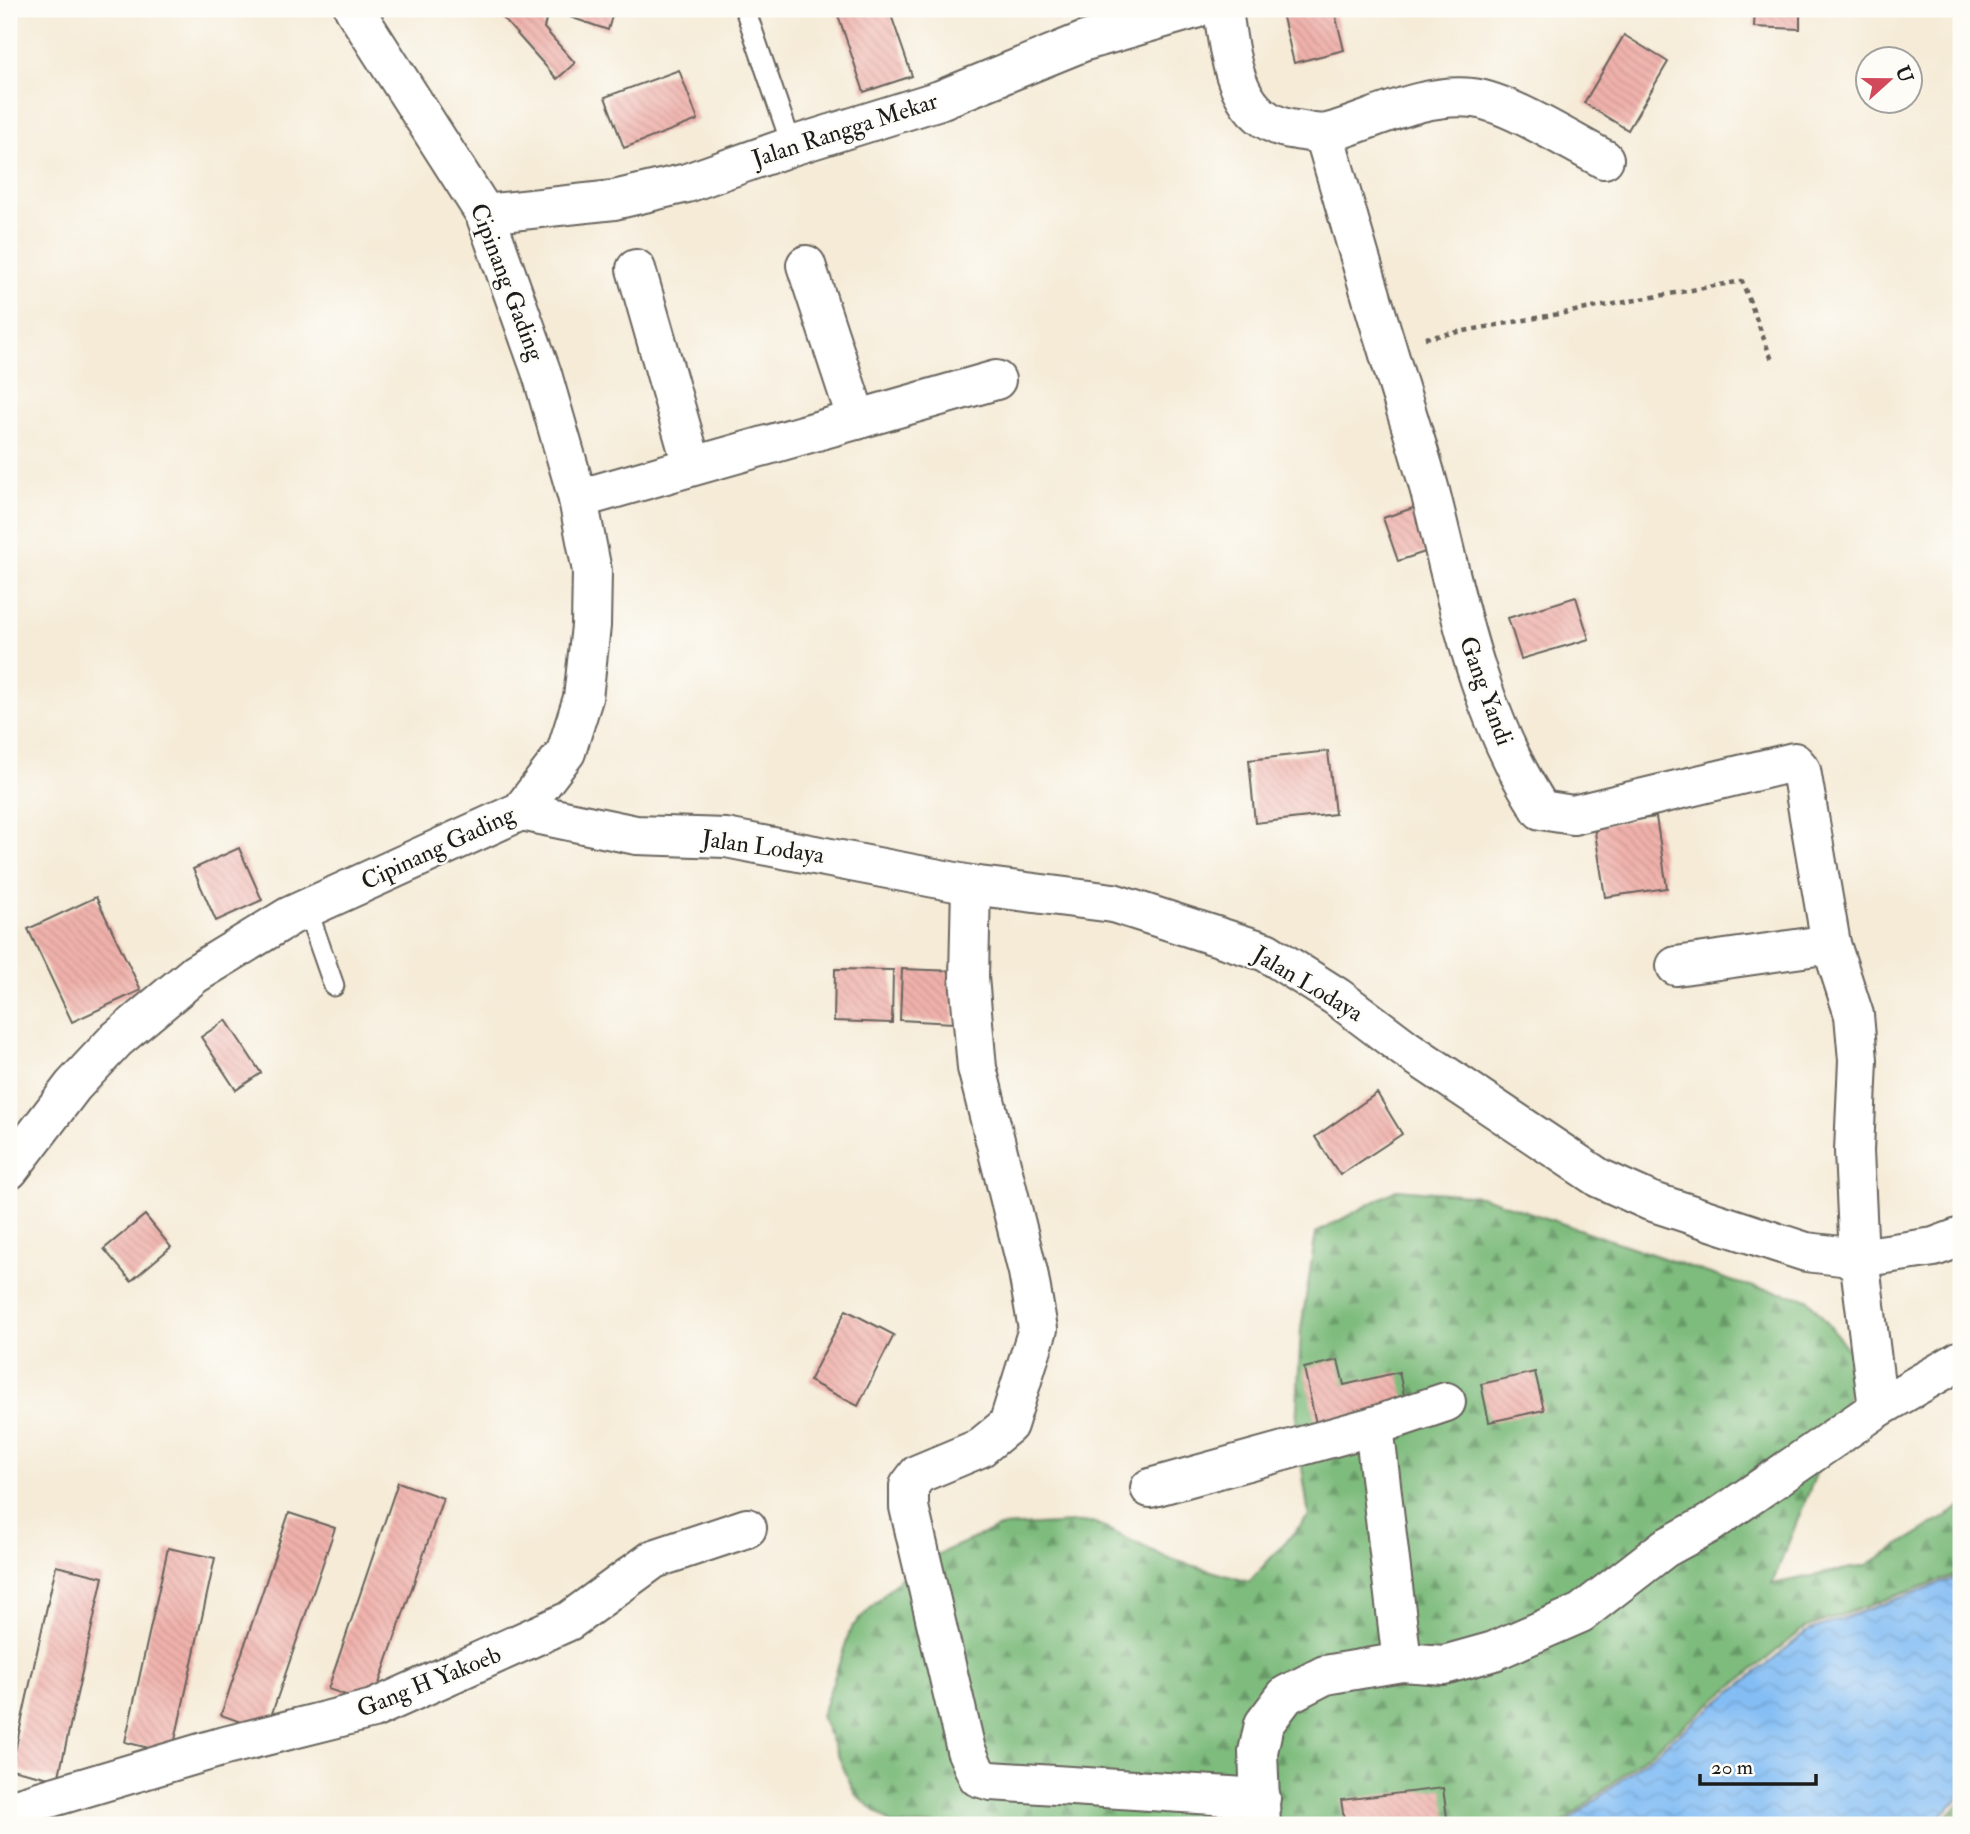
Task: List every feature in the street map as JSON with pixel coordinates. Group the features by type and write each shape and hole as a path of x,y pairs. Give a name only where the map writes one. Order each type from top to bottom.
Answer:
{"street":[{"name":"Cipinang Gading","path":"9,1170 73,1086 116,1040 195,974 307,909 521,811 566,752 583,698 591,626 592,571 578,499 542,374 485,214 354,9"},
{"name":"Jalan Rangga Mekar","path":"485,214 638,194 687,183 792,146 940,100 1085,41 1195,9"},
{"path":"1223,9 1229,49 1240,90 1261,118 1281,128 1324,134 1383,113 1434,101 1473,98 1507,109 1604,159"},
{"name":"Gang Yandi","path":"1324,134 1430,491 1451,585 1490,715 1519,777 1541,810 1573,815 1794,762 1801,770 1831,944"},
{"path":"806,265 857,419"},
{"path":"636,269 692,465"},
{"path":"578,499 996,380"},
{"name":"Jalan Lodaya","path":"521,811 636,835 726,838 971,886 1113,903 1266,952 1338,997 1406,1049 1599,1178 1650,1201 1806,1252 1858,1258 1934,1247 1961,1237"},
{"path":"971,886 969,977 977,1068 1028,1272 1038,1329 1008,1425 980,1448 918,1474 909,1486 909,1507 968,1757 978,1777 992,1781 1261,1812 1258,1752 1264,1724 1286,1695 1325,1675 1402,1662 1444,1665 1494,1651 1581,1613 1665,1548 1709,1524 1878,1408 1961,1360"},
{"path":"1676,965 1831,944 1854,1016 1858,1060 1854,1151 1858,1258 1878,1408"},
{"path":"1150,1488 1374,1426 1446,1402"},
{"path":"1374,1426 1402,1662"},
{"name":"Gang H Yakoeb","path":"9,1810 221,1746 373,1709 569,1621 654,1559 747,1528"}],"lane":[{"path":"744,9 792,146"},
{"path":"307,909 334,986"}],"path":[{"path":"1386,345 1742,281 1773,363"}],"green space":[{"path":"1398,1189 1481,1196 1737,1283 1808,1299 1860,1364 1772,1584 1867,1565 1961,1507 1961,1573 1805,1628 1560,1825 892,1825 855,1794 821,1717 851,1628 913,1565 1000,1527 1093,1522 1167,1558 1249,1582 1309,1516 1296,1427 1301,1329 1316,1233"},
{"path":"1961,1802 1961,1825 1937,1825"}],"water":[{"path":"1961,1576 1961,1796 1931,1825 1564,1825 1808,1631"}],"building":[{"path":"512,9 541,9 547,15 544,28 575,63 557,79 502,17"},
{"path":"572,9 614,9 608,30 570,17"},
{"path":"836,9 889,9 912,76 864,92"},
{"path":"917,9 951,9 951,10 919,16"},
{"path":"1281,9 1334,9 1344,50 1294,63"},
{"path":"1755,9 1800,9 1800,29 1754,27"},
{"path":"1624,35 1668,62 1628,130 1584,103"},
{"path":"679,70 698,120 624,148 605,97"},
{"path":"1419,506 1434,549 1398,561 1383,518"},
{"path":"1576,597 1589,639 1521,659 1508,618"},
{"path":"1328,751 1335,814 1255,823 1249,760"},
{"path":"1656,817 1667,888 1605,897 1594,826"},
{"path":"239,848 262,900 216,921 193,869"},
{"path":"96,897 141,990 72,1022 28,929"},
{"path":"835,969 893,970 892,1023 834,1021"},
{"path":"902,969 955,971 953,1023 900,1020"},
{"path":"226,1020 261,1073 236,1090 201,1037"},
{"path":"1377,1093 1402,1134 1340,1175 1315,1137"},
{"path":"145,1215 171,1247 131,1281 104,1249"},
{"path":"846,1310 894,1335 858,1406 809,1381"},
{"path":"1338,1360 1344,1385 1399,1372 1406,1404 1316,1424 1304,1368"},
{"path":"1535,1372 1544,1410 1489,1422 1481,1384"},
{"path":"398,1482 443,1498 372,1704 328,1689"},
{"path":"289,1513 335,1528 266,1731 221,1715"},
{"path":"168,1548 215,1558 172,1754 125,1742"},
{"path":"56,1566 103,1577 58,1780 11,1769"},
{"path":"1443,1788 1448,1825 1345,1825 1341,1800"}]}
